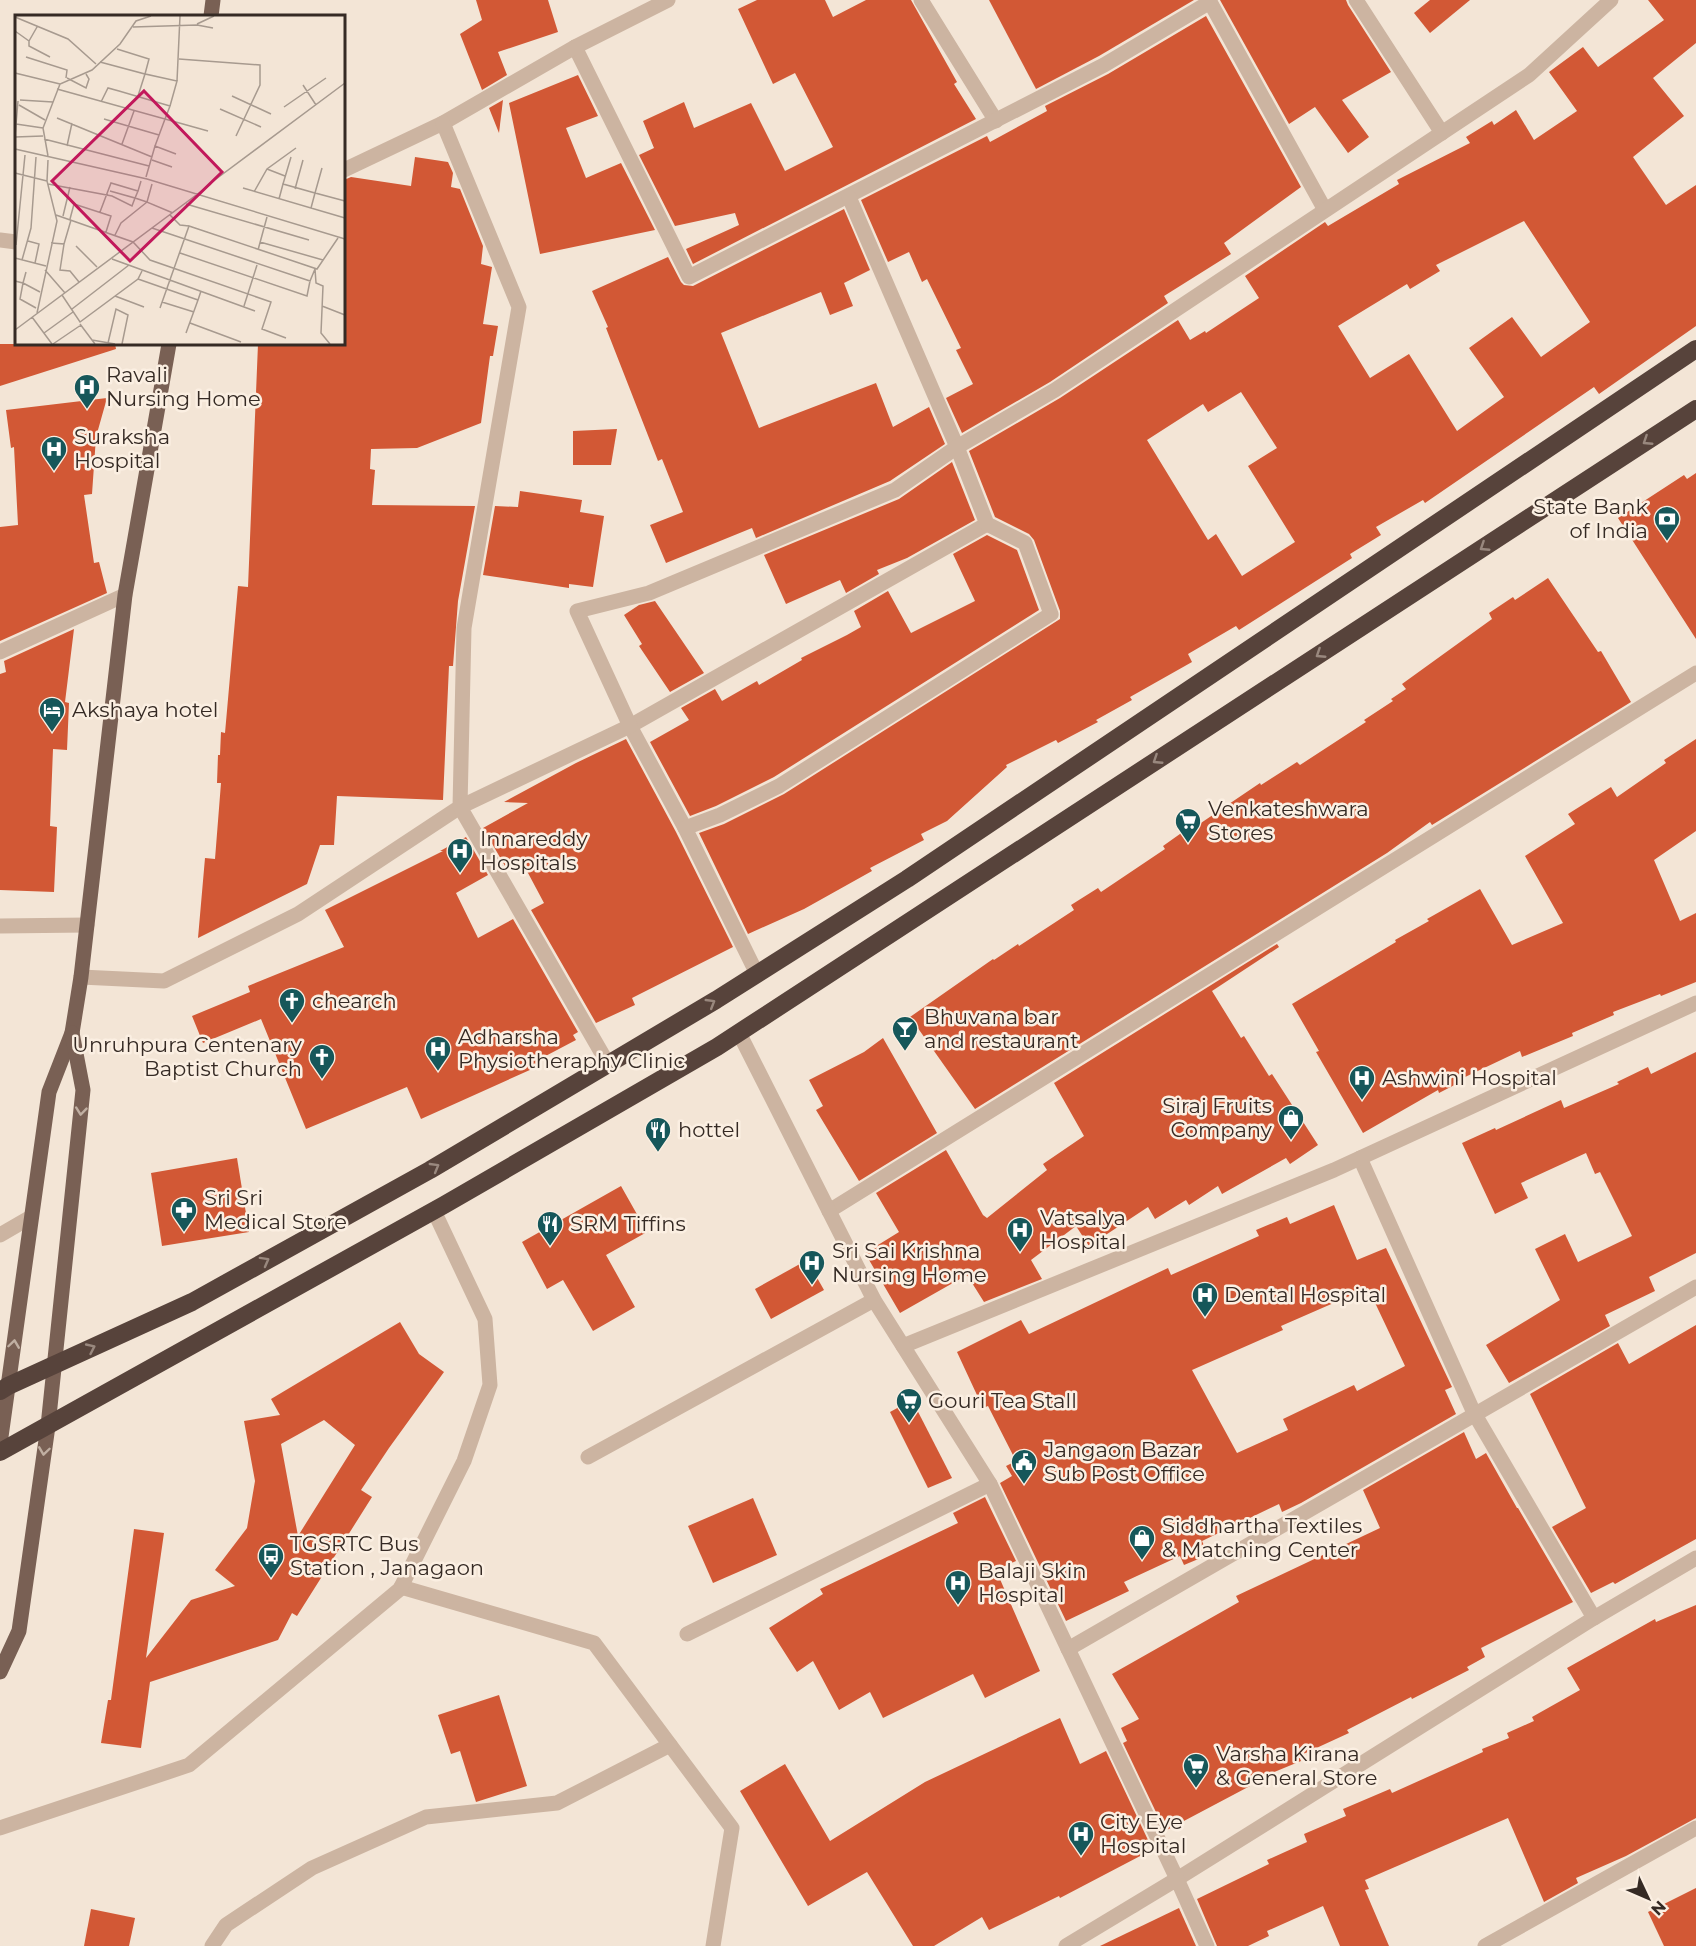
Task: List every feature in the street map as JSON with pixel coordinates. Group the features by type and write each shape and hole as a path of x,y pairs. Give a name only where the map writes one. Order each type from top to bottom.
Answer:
{"highway":[{"path":"4,1389 192,1302 430,1170 757,974 907,879 1696,349"},
{"path":"0,1452 434,1211 739,1033 1696,409"}],"main road":[{"path":"211,15 213,0"},
{"path":"0,1444 4,1389 49,1092 72,1033 81,977 125,595 169,345"},
{"path":"0,1671 19,1631 55,1365 83,1090 72,1033"}],"street":[{"path":"345,170 443,123 575,47 668,0"},
{"path":"921,0 996,122"},
{"path":"1356,0 1442,133"},
{"path":"757,974 685,828 630,726 577,612 649,593 895,490 957,447 1055,390 1529,75 1611,0"},
{"path":"575,47 689,277 996,122 1104,64 1210,1 1325,210"},
{"path":"443,123 519,307 464,628 459,807 608,1064"},
{"path":"685,828 720,815 779,786 1052,614 1025,543 987,524 957,447 849,197"},
{"path":"0,240 15,242"},
{"path":"81,977 164,981 298,914 459,807 630,726 987,524"},
{"path":"0,652 125,595"},
{"path":"829,1211 1696,673"},
{"path":"0,926 87,925"},
{"path":"903,1346 1360,1158 1696,1003"},
{"path":"739,1033 874,1300 990,1484 1207,1946"},
{"path":"1360,1158 1474,1413 1594,1618"},
{"path":"0,1828 189,1765 401,1587 464,1461 490,1385 485,1320 434,1211"},
{"path":"0,1235 31,1217"},
{"path":"1068,1648 1696,1287"},
{"path":"588,1457 874,1300"},
{"path":"687,1635 990,1484"},
{"path":"1066,1946 1594,1618 1696,1558"},
{"path":"401,1587 594,1642 732,1828 713,1946"},
{"path":"212,1946 226,1925 312,1868 426,1817 557,1803 670,1745"},
{"path":"1485,1946 1696,1828"}],"building":[{"path":"476,0 548,0 558,32 498,52 507,75 482,90 460,34 482,20"},
{"path":"757,0 825,0 833,17 866,0 911,0 957,82 954,84 976,119 693,264 686,249 739,225 735,213 675,226 639,155 654,148 643,121 684,102 694,128 751,103 785,171 833,147 795,73 773,84 738,9"},
{"path":"989,0 1194,0 1099,56 1036,89"},
{"path":"1220,0 1346,0 1391,72 1342,100 1369,137 1348,153 1315,107 1289,124"},
{"path":"1430,0 1470,0 1430,33 1414,13"},
{"path":"1648,0 1696,0 1696,43 1653,78 1684,116 1633,157 1666,205 1696,185 1696,326 1599,394 1594,387 1425,503 1423,500 1376,527 1381,535 1350,554 1352,558 1239,630 1236,626 1188,654 1192,662 1130,697 1132,700 1096,720 1098,722 1058,743 1056,740 1006,765 1007,767 947,821 921,834 924,840 870,868 872,871 804,909 748,934 699,833 724,824 784,794 1060,619 1060,611 1034,540 1029,534 995,517 969,451 1060,398 1178,320 1190,340 1205,331 1206,333 1259,298 1245,276 1325,222 1328,226 1399,184 1397,180 1470,143 1466,137 1492,121 1494,125 1516,110 1534,140 1577,111 1549,72 1583,47 1598,67 1664,20","holes":["1524,221 1590,322 1541,357 1512,317 1469,348 1504,397 1457,431 1409,354 1370,378 1338,326 1407,284 1410,289 1440,271 1436,265","1241,392 1277,448 1248,466 1295,542 1242,576 1216,534 1208,540 1147,440 1203,404 1208,412"]},
{"path":"1206,16 1301,187 1224,243 1231,254 1164,296 1168,303 1050,382 962,433 946,398 973,384 956,350 961,348 927,279 922,282 909,252 888,262 861,200 987,136 990,142 1047,111 1045,106 1108,74"},
{"path":"578,75 598,116 566,128 586,178 621,163 655,230 540,254 509,103"},
{"path":"503,100 499,133 489,108"},
{"path":"415,157 448,162 453,173 451,187 460,189 483,246 481,264 492,267 483,324 498,326 493,356 490,356 481,423 417,448 371,449 370,469 375,470 372,505 475,506 458,601 453,666 449,666 443,800 337,796 334,845 320,845 307,884 198,938 205,858 215,859 221,783 217,783 218,755 220,755 221,732 225,733 238,586 248,587 258,345 345,345 345,180 351,177 411,186"},
{"path":"844,209 870,270 844,283 853,306 830,315 821,292 721,333 759,428 876,383 893,427 929,407 945,444 890,481 756,538 752,528 666,563 650,525 683,512 662,459 658,461 606,328 608,327 592,291 668,257 681,282 684,285 693,286"},
{"path":"0,344 115,345 116,349 0,386"},
{"path":"107,398 96,437 92,494 84,495 94,563 99,562 107,593 0,641 0,527 18,525 14,447 11,448 6,410"},
{"path":"617,429 611,465 573,465 573,431"},
{"path":"952,462 975,520 907,558 877,570 879,574 846,593 840,580 786,604 764,555 899,499"},
{"path":"1696,473 1696,639 1618,518 1684,475 1687,479"},
{"path":"520,491 582,500 580,512 604,516 593,587 569,584 569,588 483,575 495,506 518,507"},
{"path":"987,535 1017,550 1039,610 774,777 716,806 690,816 650,742 689,720 681,708 715,689 722,701 757,681 759,685 802,660 801,658 861,627 854,611 888,591 911,633 975,601 953,554"},
{"path":"1548,578 1598,652 1601,651 1631,702 1432,825 1430,822 1387,853 975,1109 910,1017 993,959 1018,944 1019,946 1074,910 1071,905 1098,888 1101,892 1165,849 1163,846 1194,824 1195,827 1260,783 1261,785 1297,762 1300,765 1366,722 1364,720 1393,701 1391,699 1406,689 1402,684 1492,619 1489,613 1513,597 1515,600"},
{"path":"655,601 704,673 670,692 639,646 642,644 624,615 639,605"},
{"path":"74,629 65,702 69,703 67,750 53,749 50,826 57,827 54,892 0,890 0,674 6,672 4,661"},
{"path":"626,739 676,832 733,947 632,998 635,1005 596,1023 531,910 544,903 520,858 505,866 483,828 528,803 504,802"},
{"path":"1696,739 1696,831 1654,860 1680,921 1696,913 1696,982 1613,1012 1614,1015 1572,1033 1573,1036 1522,1057 1520,1051 1463,1078 1464,1080 1439,1093 1438,1090 1363,1133 1316,1052 1319,1051 1292,1004 1396,942 1395,940 1429,921 1427,919 1480,889 1512,945 1563,923 1525,856 1575,824 1568,814 1611,787 1617,797 1666,763 1664,760"},
{"path":"466,837 488,875 456,893 478,938 513,919 578,1032 573,1035 576,1040 538,1060 541,1065 421,1119 407,1087 306,1129 261,1019 203,1043 192,1016 250,992 248,986 344,947 325,910 443,851 440,851"},
{"path":"1277,944 1279,947 1212,991 1241,1038 1244,1036 1269,1076 1272,1074 1318,1145 1290,1164 1286,1158 1222,1194 1218,1186 1189,1205 1186,1200 1155,1219 1148,1207 1089,1246 1076,1226 1031,1260 1042,1279 984,1302 967,1275 900,1313 865,1253 899,1232 876,1193 946,1150 983,1215 987,1218 1047,1170 1043,1164 1084,1136 1054,1083"},
{"path":"883,1038 937,1133 859,1181 816,1110 823,1106 809,1080 864,1052"},
{"path":"1696,1052 1696,1253 1649,1277 1655,1291 1605,1315 1610,1326 1509,1383 1486,1345 1560,1300 1535,1249 1565,1234 1578,1262 1632,1236 1600,1172 1595,1174 1586,1153 1521,1183 1528,1198 1495,1214 1462,1143 1561,1100 1564,1108 1619,1084 1617,1082 1648,1067 1651,1074"},
{"path":"237,1158 249,1232 162,1246 151,1173"},
{"path":"621,1186 647,1232 606,1255 635,1307 593,1331 563,1280 547,1289 522,1242"},
{"path":"1334,1205 1357,1260 1386,1248 1452,1387 1445,1390 1456,1414 1301,1503 1282,1512 1279,1504 1202,1541 1208,1555 1184,1565 1180,1556 1124,1582 1129,1591 1066,1621 1000,1483 1012,1476 1006,1466 1016,1461 988,1406 983,1408 957,1352 1021,1320 1029,1334 1168,1268 1171,1275 1259,1236 1256,1230 1287,1217 1290,1224","holes":["1368,1288 1405,1366 1357,1391 1354,1385 1283,1419 1288,1430 1237,1453 1192,1370 1283,1330 1281,1326"]},
{"path":"807,1260 824,1290 771,1319 755,1289"},
{"path":"400,1322 419,1354 444,1372 361,1490 372,1497 297,1616 292,1613 278,1640 150,1682 141,1748 101,1743 108,1700 111,1700 134,1529 164,1533 146,1658 191,1600 235,1586 215,1570 247,1528 255,1481 244,1421 280,1415 271,1399","holes":["324,1420 355,1445 298,1536 281,1444"]},
{"path":"1696,1325 1696,1539 1615,1584 1613,1582 1591,1593 1552,1527 1586,1508 1530,1394 1618,1343 1629,1364"},
{"path":"912,1400 952,1478 928,1488 890,1412"},
{"path":"1464,1432 1476,1459 1486,1453 1573,1602 1481,1648 1485,1657 1467,1667 1469,1670 1347,1730 1349,1733 1299,1756 1301,1761 1248,1783 1250,1786 1165,1831 1123,1743 1127,1741 1121,1728 1139,1719 1112,1674 1239,1602 1236,1596 1380,1528 1363,1490"},
{"path":"985,1497 1016,1561 996,1570 1040,1671 985,1698 973,1674 883,1718 870,1692 839,1710 813,1661 797,1672 769,1628 823,1594 820,1589 958,1523 953,1513"},
{"path":"753,1498 777,1555 713,1583 688,1526"},
{"path":"1696,1605 1696,1818 1626,1856 1576,1878 1578,1883 1544,1902 1508,1818 1365,1880 1369,1889 1365,1890 1389,1946 1340,1946 1323,1906 1267,1931 1269,1936 1248,1946 1217,1946 1197,1899 1269,1864 1267,1860 1307,1842 1304,1834 1346,1816 1343,1809 1390,1789 1392,1793 1509,1738 1507,1733 1534,1721 1532,1717 1580,1690 1567,1668 1655,1619 1656,1622"},
{"path":"499,1695 527,1786 476,1802 460,1751 451,1754 438,1715"},
{"path":"1060,1718 1080,1764 1106,1751 1148,1840 1139,1844 1144,1854 1060,1898 1059,1896 989,1930 982,1917 934,1946 913,1946 867,1872 808,1906 740,1791 785,1764 830,1841 925,1782"},
{"path":"1696,1888 1696,1946 1664,1946 1648,1912"},
{"path":"1179,1908 1196,1946 1100,1946"},
{"path":"91,1909 135,1918 129,1946 84,1946"}],"place":[{"name":"Ravali Nursing Home","path":"87,410"},
{"name":"Suraksha Hospital","path":"54,472"},
{"name":"State Bank of India","path":"1667,542"},
{"name":"Akshaya hotel","path":"52,733"},
{"name":"Venkateshwara Stores","path":"1188,844"},
{"name":"Innareddy Hospitals","path":"460,874"},
{"name":"chearch","path":"292,1024"},
{"name":"Bhuvana bar and restaurant","path":"905,1052"},
{"name":"Adharsha Physiotheraphy Clinic","path":"438,1072"},
{"name":"Unruhpura Centenary Baptist Church","path":"322,1080"},
{"name":"Ashwini Hospital","path":"1362,1101"},
{"name":"Siraj Fruits Company","path":"1291,1141"},
{"name":"hottel","path":"658,1153"},
{"name":"Sri Sri Medical Store","path":"184,1233"},
{"name":"SRM Tiffins","path":"550,1247"},
{"name":"Vatsalya Hospital","path":"1020,1253"},
{"name":"Sri Sai Krishna Nursing Home","path":"812,1286"},
{"name":"Dental Hospital","path":"1205,1318"},
{"name":"Gouri Tea Stall","path":"909,1424"},
{"name":"Jangaon Bazar Sub Post Office","path":"1024,1485"},
{"name":"Siddhartha Textiles & Matching Center","path":"1142,1561"},
{"name":"TGSRTC Bus Station , Janagaon","path":"271,1579"},
{"name":"Balaji Skin Hospital","path":"958,1606"},
{"name":"Varsha Kirana & General Store","path":"1196,1789"},
{"name":"City Eye Hospital","path":"1081,1857"}]}
